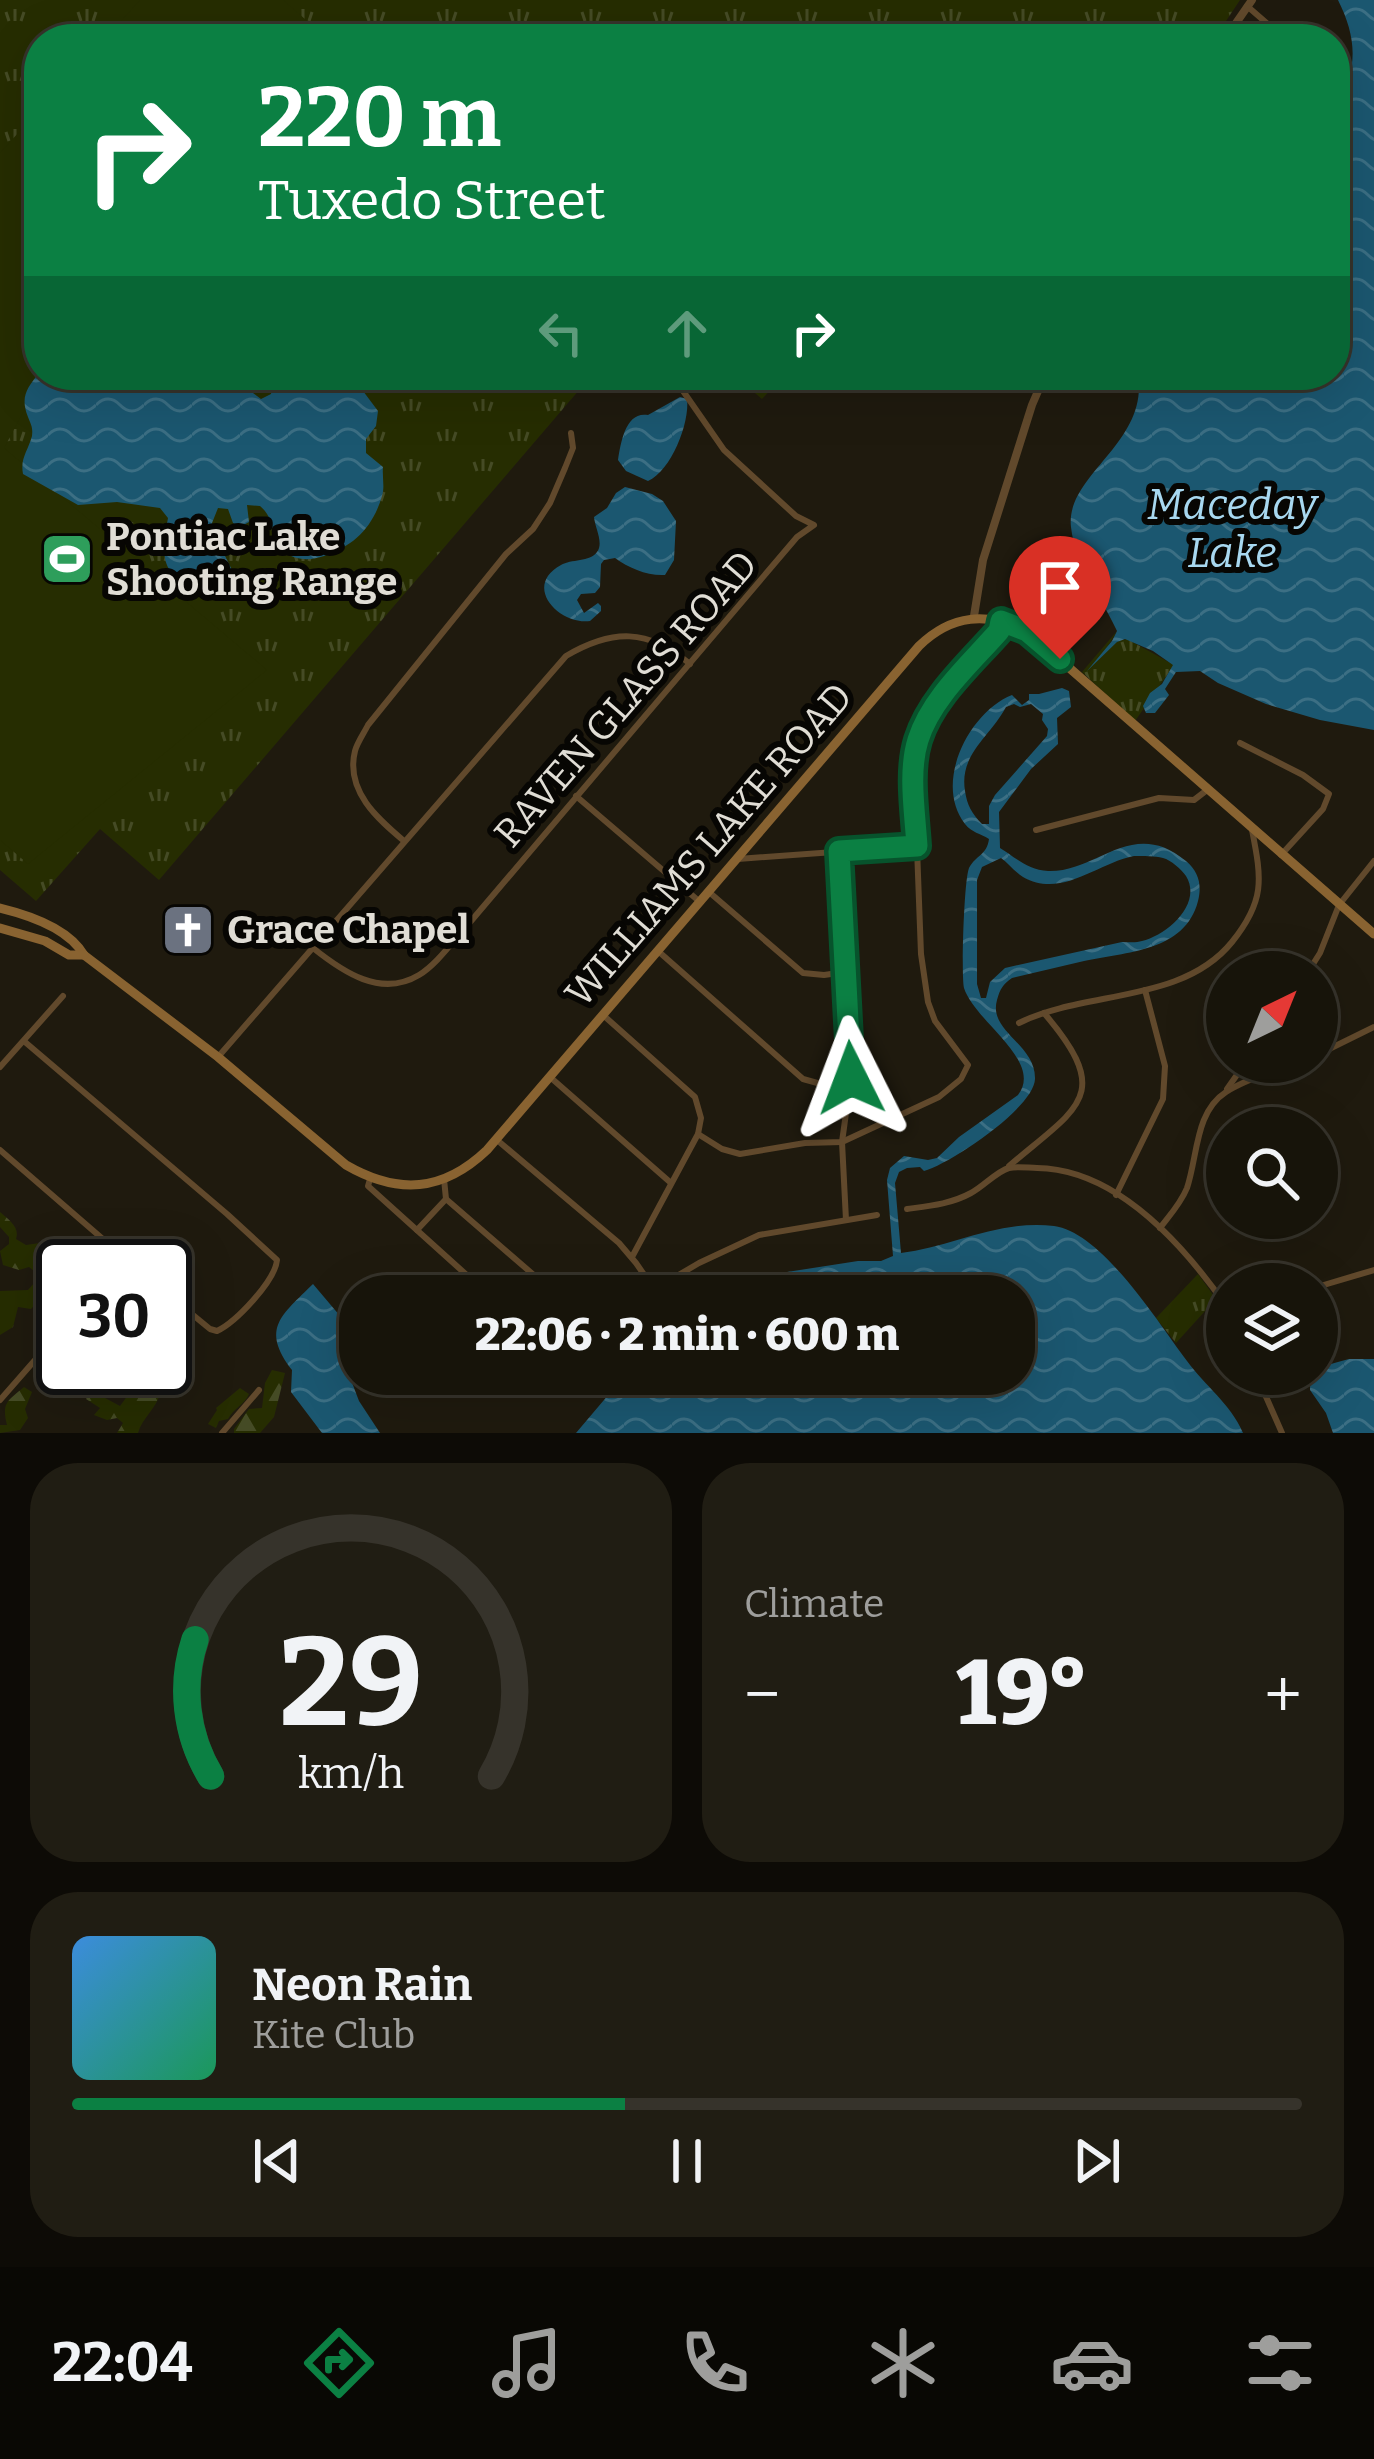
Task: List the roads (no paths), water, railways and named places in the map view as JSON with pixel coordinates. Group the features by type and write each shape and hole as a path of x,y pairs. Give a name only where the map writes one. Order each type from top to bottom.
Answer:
{"main road":[{"path":"974,616 1027,631 1374,934"},
{"name":"WILLIAMS LAKE ROAD","path":"444,1180 472,1165 496,1139 919,646 948,625 974,616"},
{"path":"0,908 36,920 77,943 84,955 218,1057 346,1165 370,1179 395,1185 444,1180"},
{"path":"29,935 36,920"},
{"path":"0,928 29,935 69,955 84,955"}],"street":[{"name":"RAVEN GLASS ROAD","path":"314,949 362,980 403,981 418,975 466,927 797,537 814,525 796,516 724,450 682,390"},
{"path":"974,616 983,560 1039,390"},
{"path":"404,841 364,802 356,782 354,753 368,725 506,554 533,529 565,468 571,433"},
{"path":"698,1134 740,1154 842,1142 939,1097 961,1079 968,1065 935,1021 928,1003 921,954 914,769 918,741 931,712 999,631 1001,621"},
{"path":"218,1057 566,656 591,641 620,636 668,647 690,664"},
{"path":"1240,743 1321,785 1329,794 1323,809 1281,855"},
{"path":"1036,830 1159,798 1194,800 1207,790"},
{"path":"576,796 700,902"},
{"path":"1018,1023 1042,1011 1163,986 1208,966 1255,909 1259,882 1252,830"},
{"path":"737,859 917,846"},
{"path":"839,851 851,1081 842,1142 846,1220"},
{"path":"1321,951 1339,904 1374,861"},
{"path":"709,892 803,973 845,972"},
{"path":"658,951 803,1079 820,1084 851,1081"},
{"path":"1116,1195 1163,1099 1165,1066 1145,989"},
{"path":"0,1067 63,996"},
{"path":"908,1209 956,1200 986,1184 1075,1107 1084,1088 1083,1074 1075,1053 1042,1011"},
{"path":"603,1015 695,1097 700,1118 698,1134 632,1257"},
{"path":"1338,1044 1374,1027"},
{"path":"25,1042 272,1252 278,1264 266,1284 226,1328 210,1329 192,1314"},
{"path":"550,1077 671,1183"},
{"path":"1160,1228 1187,1186 1210,1107 1231,1083"},
{"path":"1225,1092 1247,1083"},
{"path":"496,1139 591,1217 644,1275"},
{"path":"0,1150 103,1239"},
{"path":"1006,1168 1048,1168 1077,1175 1116,1195 1184,1250 1206,1279"},
{"path":"370,1179 368,1186 467,1275"},
{"path":"444,1180 446,1199 534,1275"},
{"path":"417,1230 446,1199"},
{"path":"679,1275 759,1235 877,1215"},
{"path":"1338,1281 1374,1270"},
{"path":"0,1400 36,1359"},
{"path":"221,1433 259,1390"},
{"path":"1265,1395 1282,1433"}],"water":[{"name":"Maceday Lake","path":"1338,0 1374,0 1374,730 1266,704 1200,671 1176,672 1165,689 1169,695 1155,713 1146,713 1143,706 1150,693 1173,665 1125,639 1087,671 1117,631 1078,554 1071,527 1073,508 1131,420 1138,390 1350,390 1353,55"},
{"path":"27,390 249,390 261,399 272,390 362,390 378,411 376,426 366,439 366,453 383,467 383,493 368,526 353,541 324,556 306,559 281,549 260,506 247,505 249,522 240,527 233,523 228,509 218,508 212,523 215,536 233,572 248,580 248,587 194,584 173,574 168,566 164,546 168,518 160,508 117,502 78,505 23,474 32,433"},
{"path":"680,397 687,399 685,421 664,467 648,481 626,471 618,460 630,422"},
{"path":"625,487 663,501 676,521 674,560 665,575 638,571 615,558 604,560 600,587 577,600 584,613 598,603 601,611 590,621 567,617 549,602 545,583 561,565 597,552 594,517"},
{"path":"1062,688 1069,691 1071,707 1057,718 1058,744 1031,769 999,812 1000,848 1028,866 1048,871 1149,844 1167,849 1194,870 1198,901 1180,931 1152,947 1012,978 1004,985 996,1011 1033,1067 1031,1091 1006,1119 952,1158 924,1171 920,1167 899,1172 895,1183 901,1253 1015,1226 1054,1226 1072,1232 1091,1244 1128,1282 1206,1384 1206,1395 1216,1395 1243,1433 576,1433 608,1395 1035,1395 1035,1275 779,1275 893,1256 890,1168 904,1156 937,1158 1018,1095 1024,1082 1015,1055 964,988 967,876 989,839 965,824 953,789 960,750 982,717 1012,695 1022,705 1029,694","holes":["1031,704 1043,714 1047,736 995,795 989,806 989,824 982,824 967,801 967,766 1006,707","1134,856 1153,856 1176,865 1190,887 1186,907 1171,925 1140,942 1005,968 990,982 986,998 981,998 977,880 982,867 1001,858 1023,877 1052,884"]},
{"path":"313,1284 339,1315 339,1395 357,1395 380,1433 322,1433 291,1392 292,1370 282,1356 276,1333 284,1314"},
{"path":"1374,1359 1374,1433 1333,1433 1313,1395 1338,1395 1338,1362"}],"place":[{"name":"Pontiac Lake Shooting Range","path":"67,559"},
{"name":"Grace Chapel","path":"188,930"}]}
